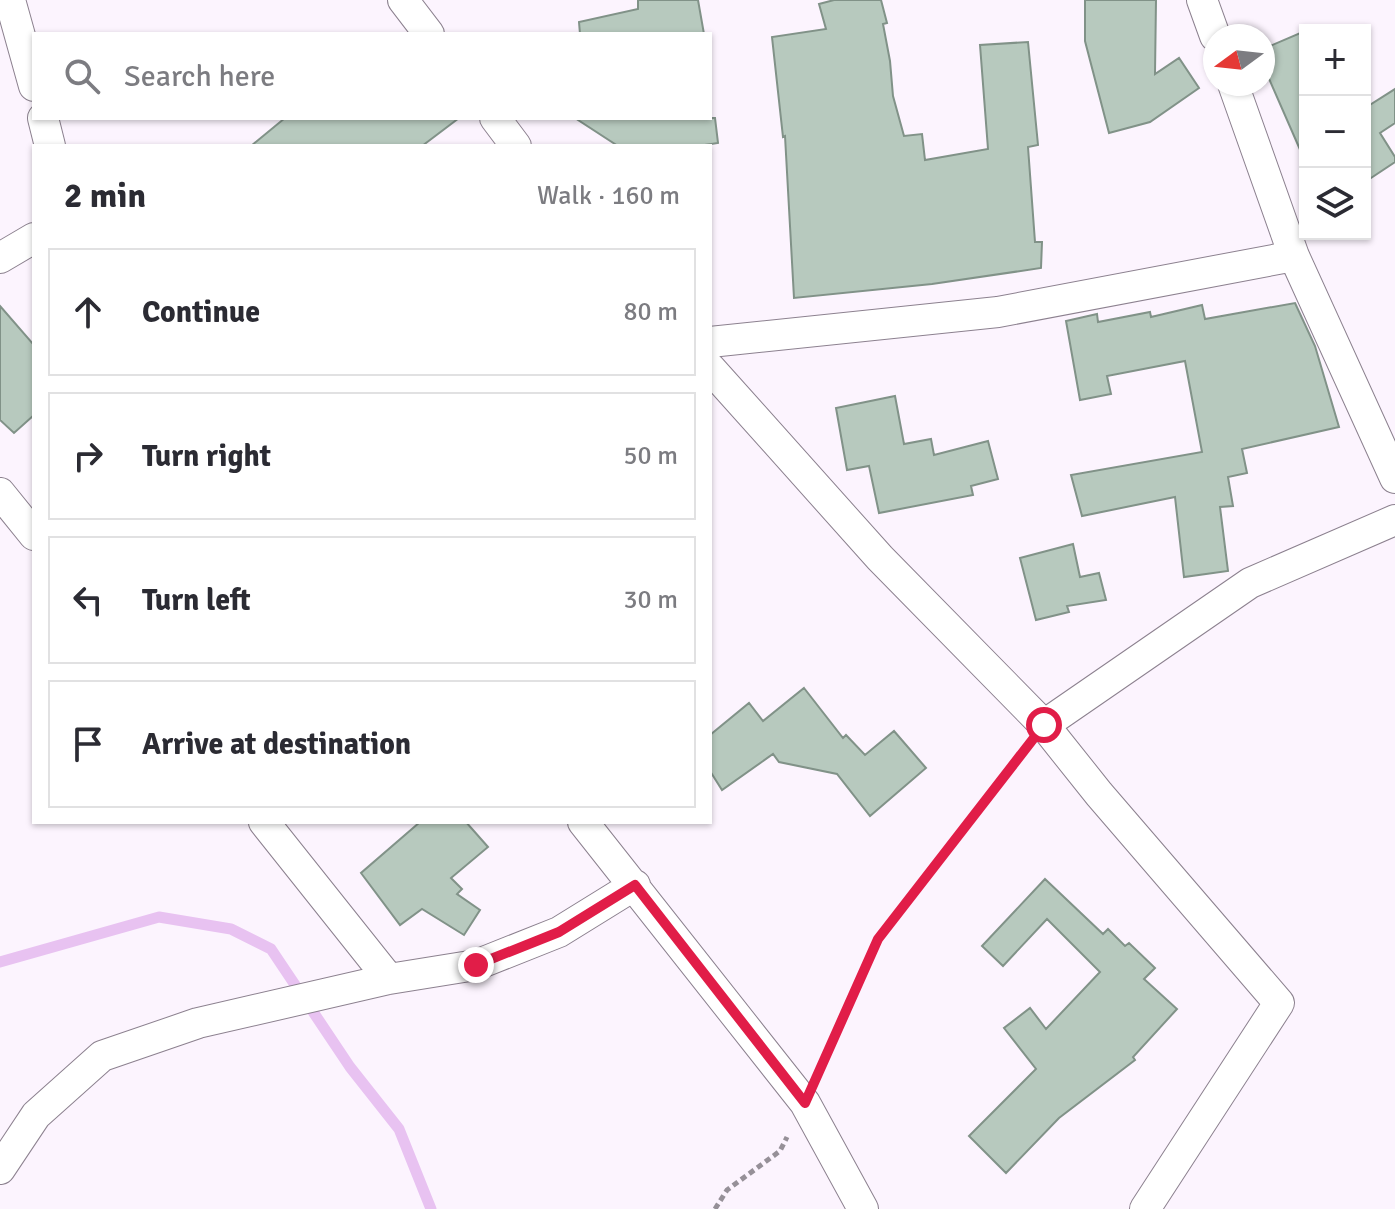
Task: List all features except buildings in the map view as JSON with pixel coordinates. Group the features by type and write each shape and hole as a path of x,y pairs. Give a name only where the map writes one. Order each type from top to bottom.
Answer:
{"street":[{"path":"10,0 32,79"},
{"path":"403,0 427,32"},
{"path":"1202,0 1211,24"},
{"path":"1237,96 1294,256 1395,478"},
{"path":"44,120 50,144"},
{"path":"496,120 514,144"},
{"path":"0,258 32,239"},
{"path":"712,342 998,312 1294,256"},
{"path":"712,370 880,558 1044,725 1099,794 1279,1003 1145,1209"},
{"path":"0,493 32,533"},
{"path":"1044,725 1250,583 1395,520"},
{"path":"266,824 389,979"},
{"path":"585,824 805,1103 863,1209"},
{"path":"0,1169 36,1115 102,1056 198,1023 389,979 476,965 559,932 635,885"}],"path":[{"path":"715,1209 727,1190 780,1151 805,1103 878,939 1044,725"}],"waterway":[{"path":"0,962 159,917 231,929 271,949 350,1067 399,1129 431,1209"}],"route":[{"path":"476,965 559,932 635,885 805,1103 878,939 1044,725"}]}
